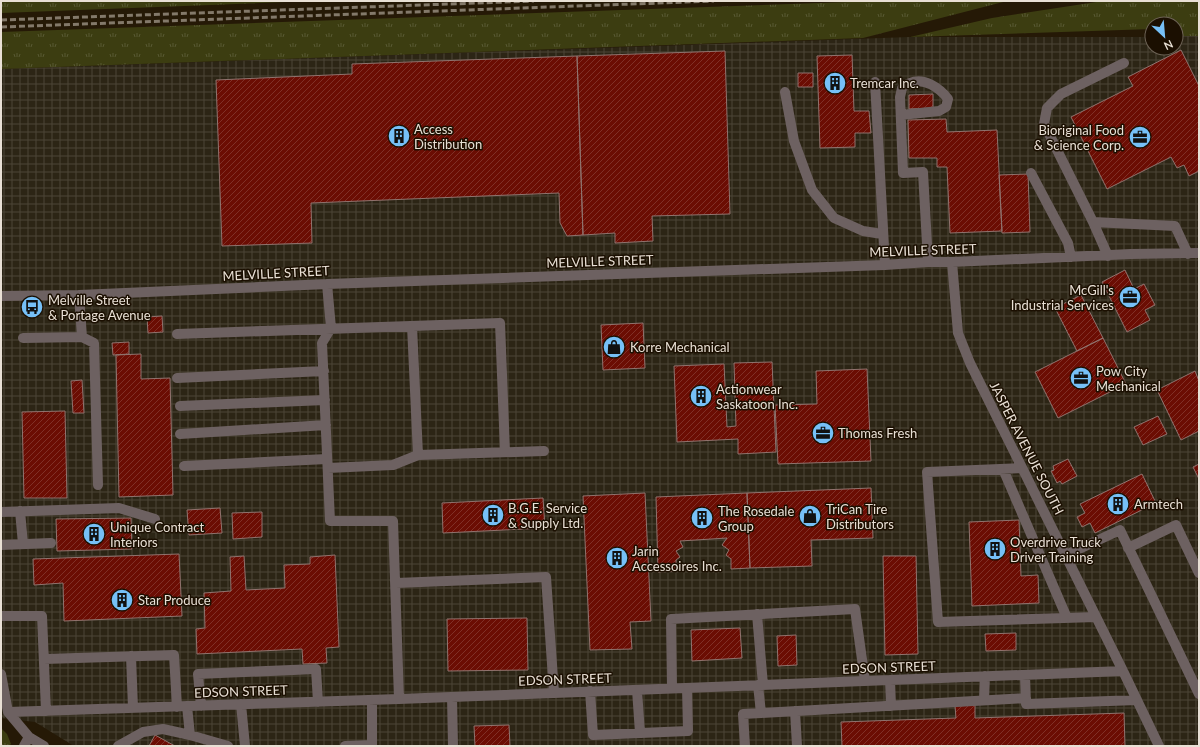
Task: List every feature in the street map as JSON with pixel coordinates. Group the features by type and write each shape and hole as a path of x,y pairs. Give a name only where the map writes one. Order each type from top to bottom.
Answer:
{"street":[{"path":"1108,256 1093,222 1044,124 1047,108 1061,94 1124,63"},
{"path":"875,82 882,234 885,265"},
{"path":"901,115 939,111 946,107 948,99 943,93 926,82 911,82 902,88 900,98 903,173 923,172 928,262"},
{"path":"784,92 794,141 812,190 834,218 863,231 882,234"},
{"path":"1031,173 1068,243 1071,257"},
{"path":"1093,222 1175,226 1188,254"},
{"name":"MELVILLE STREET","path":"1,296 79,295 327,284 885,265 1131,254 1199,253"},
{"name":"JASPER AVENUE SOUTH","path":"952,262 958,333 970,363 1159,746"},
{"path":"327,284 331,328 322,343 330,521 393,521 399,699"},
{"path":"79,295 82,337"},
{"path":"177,334 500,323 505,452"},
{"path":"412,326 418,455"},
{"path":"23,338 82,337 94,343 98,485"},
{"path":"177,378 324,371"},
{"path":"180,406 325,400"},
{"path":"180,434 326,425"},
{"path":"184,466 328,464 393,465 418,455 544,450"},
{"path":"1022,468 927,472 938,622 1096,617"},
{"path":"1003,469 1067,618"},
{"path":"1,512 119,508 155,519"},
{"path":"20,511 23,544"},
{"path":"1128,548 1176,525 1199,573"},
{"path":"1066,556 1120,530 1197,686"},
{"path":"1,545 51,543"},
{"path":"396,583 546,577 554,693"},
{"path":"672,688 671,619 855,609 865,681"},
{"path":"757,614 761,713"},
{"path":"1,616 42,616 46,711"},
{"path":"44,659 174,654 182,706 190,735"},
{"path":"131,656 133,708"},
{"path":"201,706 198,674 316,669 318,702"},
{"name":"EDSON STREET","path":"8,712 318,702 1123,671"},
{"path":"1,674 8,712 26,742 44,746"},
{"path":"1025,675 1026,704 1137,700"},
{"path":"984,700 985,676"},
{"path":"890,680 891,706"},
{"path":"590,691 593,734 640,733 688,731 687,688"},
{"path":"637,690 640,733"},
{"path":"452,697 453,746"},
{"path":"745,746 743,714 1026,698"},
{"path":"345,746 372,745 372,700"},
{"path":"241,704 245,746"},
{"path":"795,711 797,746"},
{"path":"118,746 143,732 163,729 228,746"}],"shaded area":[{"path":"1184,36 1199,36 1199,746 74,746 35,722 1,718 1,69 910,37 1144,37 1144,56 1184,56"}],"green space":[{"path":"1,1 312,1 1,13"},
{"path":"877,1 1007,1 863,38 1,69 1,32"},
{"path":"1103,1 1199,1 1199,36 1184,36 1184,16 1144,16 1144,29 910,37 992,18"},
{"path":"1,728 7,734 11,744 9,746 1,746"}],"building":[{"path":"725,51 730,214 652,216 653,241 615,243 615,233 583,235 577,56"},
{"name":"Tremcar Inc.","path":"852,55 854,111 869,111 871,133 855,133 855,147 820,148 817,56"},
{"name":"Access Distribution","path":"577,56 583,235 567,236 560,223 559,193 311,203 312,243 222,246 216,80 352,74 352,64"},
{"name":"Bioriginal Food & Science Corp.","path":"1169,56 1184,56 1199,86 1199,171 1189,176 1184,165 1177,168 1171,157 1107,189 1071,117 1133,86 1128,77"},
{"path":"798,73 813,73 813,87 798,87"},
{"path":"933,94 933,108 909,109 909,95"},
{"path":"946,119 947,132 997,130 1002,231 950,233 947,167 937,167 937,158 909,158 908,120"},
{"path":"1028,174 1030,232 1002,233 999,175"},
{"name":"McGill's Industrial Services","path":"1125,270 1134,289 1144,284 1155,305 1145,310 1150,320 1127,332 1102,282"},
{"path":"1081,295 1103,338 1077,351 1055,308"},
{"path":"162,316 163,332 148,333 147,317"},
{"path":"643,323 645,368 603,370 601,325"},
{"name":"Pow City Mechanical","path":"1103,338 1126,384 1058,418 1035,372"},
{"path":"129,342 129,354 113,355 112,343"},
{"path":"141,354 141,379 170,378 173,495 119,497 116,355"},
{"name":"Actionwear Saskatoon Inc.","path":"772,362 776,452 738,454 738,439 677,442 674,366 724,364 727,427 736,426 734,363"},
{"name":"Thomas Fresh","path":"867,369 871,461 778,464 775,405 817,404 816,371"},
{"path":"1195,371 1199,381 1199,431 1181,440 1157,390"},
{"path":"82,380 84,413 73,413 71,381"},
{"path":"65,411 67,498 24,498 22,412"},
{"path":"1158,416 1167,434 1143,445 1134,427"},
{"path":"1068,459 1077,476 1062,484 1060,481 1057,483 1051,471 1054,470 1053,466"},
{"path":"1199,464 1199,479 1193,467"},
{"name":"Armtech","path":"1142,474 1156,503 1095,533 1090,523 1082,527 1077,517 1085,513 1080,504"},
{"name":"TriCan Tire Distributors","path":"871,488 873,538 811,540 812,566 750,568 747,493"},
{"name":"Jarin Accessoires Inc.","path":"645,493 651,621 630,622 632,649 590,650 583,496"},
{"name":"The Rosedale Group","path":"747,493 750,568 731,569 731,559 726,555 729,550 722,545 727,538 680,541 683,547 676,551 680,557 676,560 676,571 658,572 656,497"},
{"name":"B.G.E. Service & Supply Ltd.","path":"543,498 545,528 443,533 442,503"},
{"path":"220,508 222,533 189,535 187,510"},
{"path":"262,512 262,537 233,539 232,513"},
{"name":"Unique Contract Interiors","path":"131,518 132,549 57,551 56,519"},
{"name":"Overdrive Truck Driver Training","path":"1019,520 1021,576 1038,575 1039,603 972,606 969,522"},
{"name":"Star Produce","path":"179,554 182,616 64,621 63,583 34,585 33,559"},
{"path":"335,555 339,647 326,648 327,663 303,664 302,649 197,654 196,629 205,628 204,593 231,591 230,557 244,556 246,590 285,588 284,565 310,564 310,557"},
{"path":"883,556 916,556 918,654 885,655"},
{"path":"527,618 528,670 448,671 447,619"},
{"path":"740,628 742,658 692,661 691,630"},
{"path":"1016,633 1016,650 986,651 985,634"},
{"path":"796,635 797,665 778,666 777,636"},
{"path":"975,705 975,718 1124,713 1125,746 842,746 841,722 956,718 955,706"},
{"path":"509,725 510,746 475,746 474,726"},
{"path":"155,735 175,746 149,746"}],"railway":[{"path":"1,20 534,1"},
{"path":"1,27 714,1"}],"place":[{"name":"Tremcar Inc.","path":"835,83"},
{"name":"Access Distribution","path":"399,136"},
{"name":"Bioriginal Food & Science Corp.","path":"1140,137"},
{"name":"McGill's Industrial Services","path":"1130,297"},
{"name":"Melville Street & Portage Avenue","path":"32,307"},
{"name":"Korre Mechanical","path":"614,347"},
{"name":"Pow City Mechanical","path":"1081,378"},
{"name":"Actionwear Saskatoon Inc.","path":"701,396"},
{"name":"Thomas Fresh","path":"823,433"},
{"name":"Armtech","path":"1118,504"},
{"name":"B.G.E. Service & Supply Ltd.","path":"493,515"},
{"name":"TriCan Tire Distributors","path":"810,516"},
{"name":"The Rosedale Group","path":"702,518"},
{"name":"Unique Contract Interiors","path":"94,534"},
{"name":"Overdrive Truck Driver Training","path":"995,549"},
{"name":"Jarin Accessoires Inc.","path":"617,558"},
{"name":"Star Produce","path":"122,600"}]}
